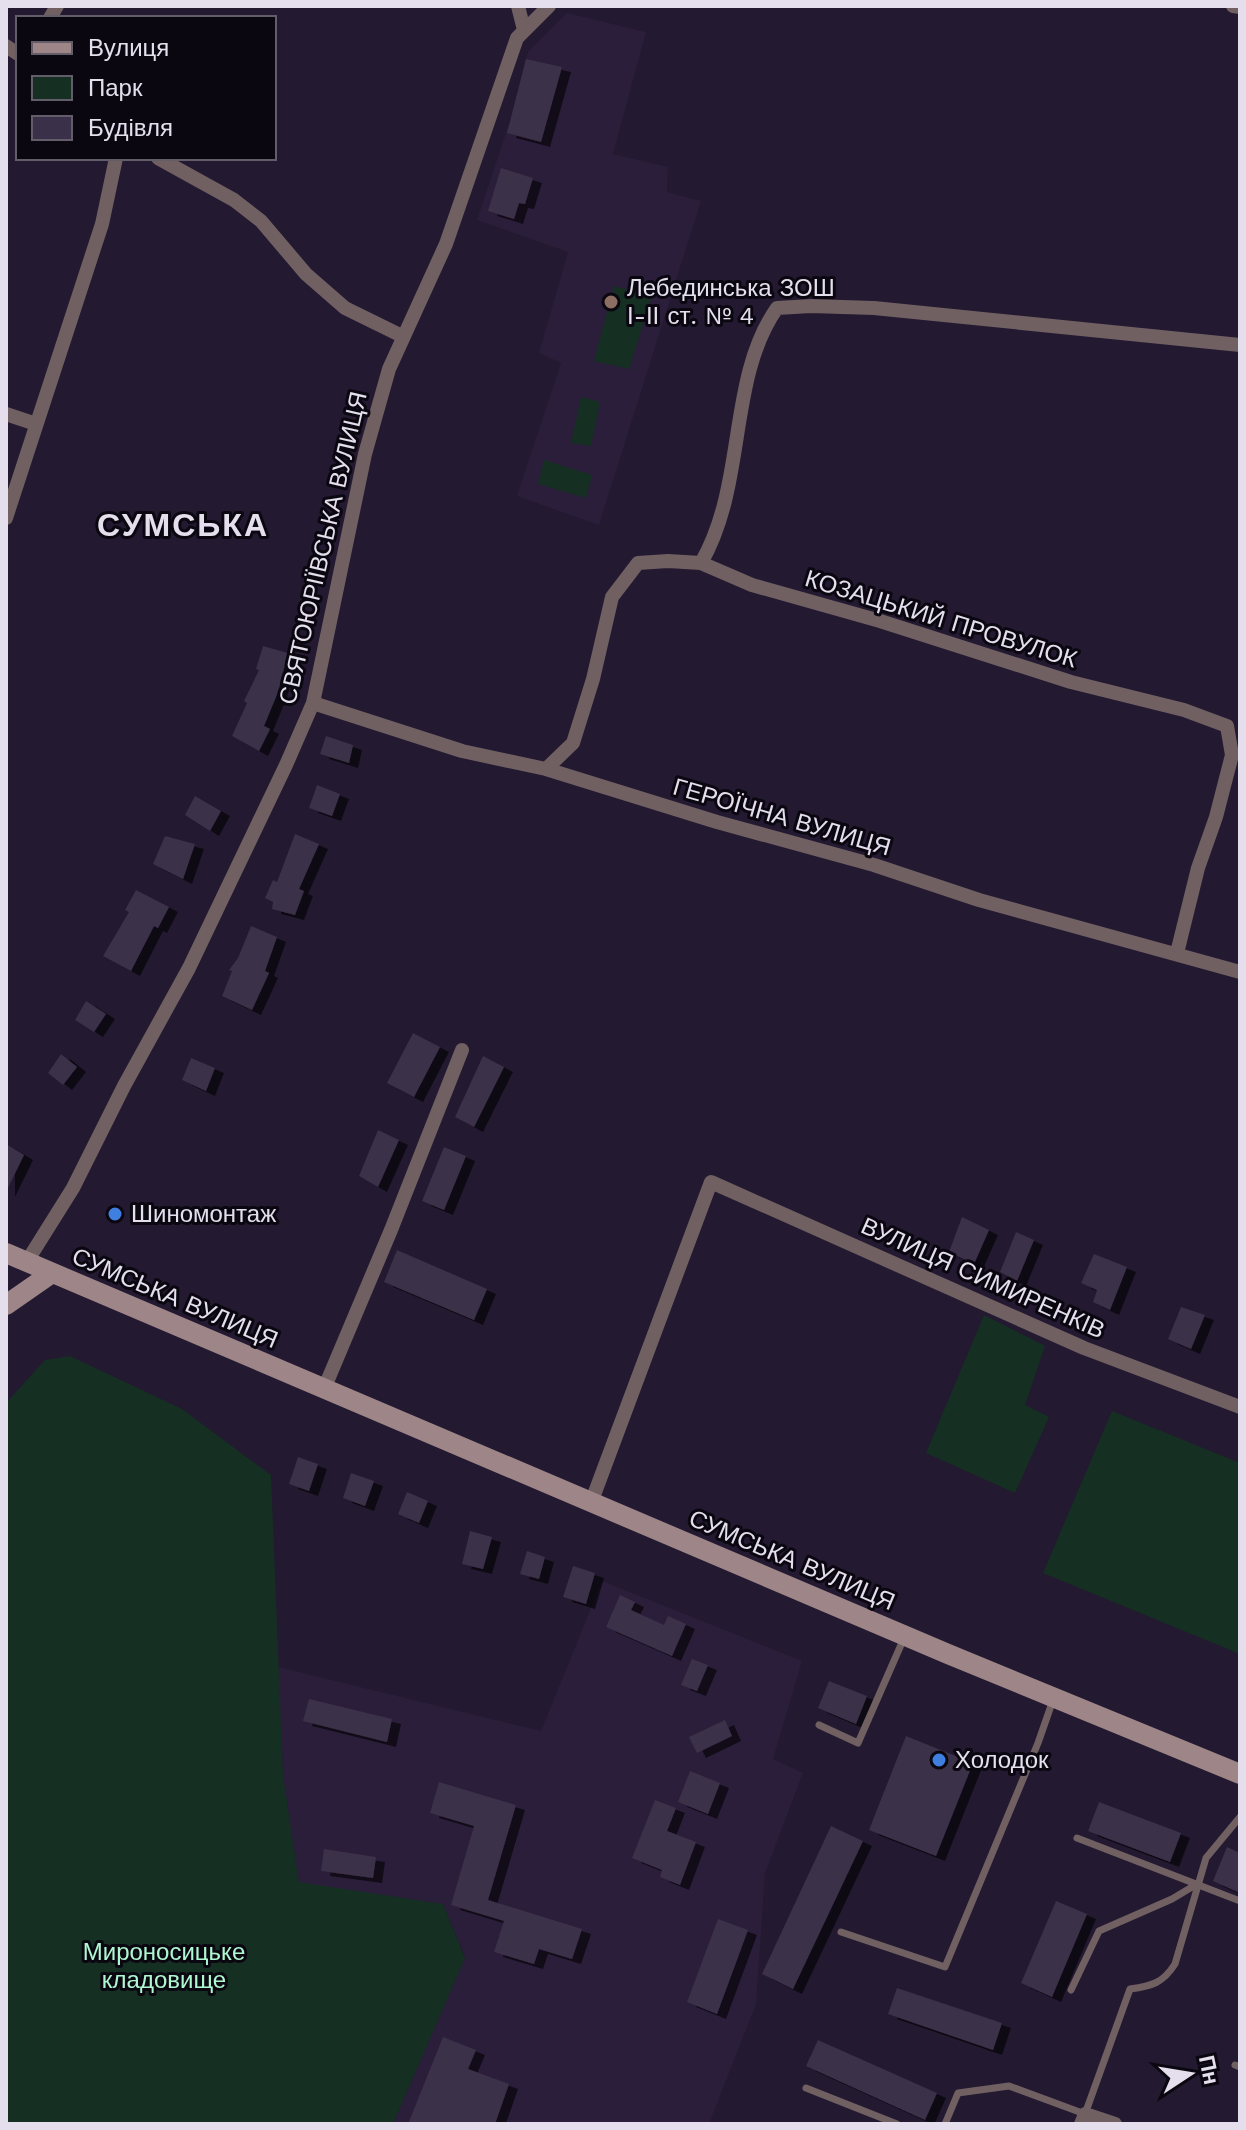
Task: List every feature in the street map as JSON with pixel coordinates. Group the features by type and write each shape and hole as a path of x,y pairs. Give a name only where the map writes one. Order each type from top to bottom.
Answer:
{"main road":[{"name":"СУМСЬКА ВУЛИЦЯ","path":"6,1253 905,1636 1240,1774"},
{"path":"6,1305 52,1273"}],"street":[{"path":"518,6 524,30"},
{"name":"СВЯТОЮРІЇВСЬКА ВУЛИЦЯ","path":"26,1263 73,1188 124,1086 189,968 313,703 365,454 389,369 446,244 517,38 549,6"},
{"path":"1233,6 1240,7"},
{"path":"6,518 102,224 116,160"},
{"path":"162,160 234,200 261,221 306,274 345,308 402,336"},
{"path":"701,563 714,540 729,494 752,364 764,327 777,308 874,308 1240,345"},
{"path":"6,414 36,424"},
{"name":"КОЗАЦЬКИЙ ПРОВУЛОК","path":"546,769 573,743 593,679 612,597 638,563 701,563 752,585 880,621 1071,682 1184,710 1227,726 1232,755 1216,817 1198,868 1177,953"},
{"name":"ГЕРОЇЧНА ВУЛИЦЯ","path":"313,703 462,751 546,769 717,822 874,865 979,900 1240,972"},
{"path":"324,1389 462,1050"},
{"name":"ВУЛИЦЯ СИМИРЕНКІВ","path":"591,1503 711,1182 1084,1348 1240,1407"},
{"path":"1083,2119 1115,2124"}],"lane":[{"path":"819,1725 858,1743 905,1636"},
{"path":"841,1932 945,1967 1054,1698"},
{"path":"945,2124 958,2093 1009,2086 1083,2119 1130,1989 1150,1986 1165,1979 1175,1964 1206,1858 1240,1817"},
{"path":"1077,1838 1240,1901"},
{"path":"1071,1990 1099,1931 1172,1899 1197,1884"},
{"path":"806,2088 897,2124"}],"shaded area":[{"name":"Лебединська ЗОШ І-ІІ ст. № 4","path":"567,13 646,32 613,154 668,167 667,192 701,201 599,525 517,496 561,363 539,353 568,252 477,220 510,121 528,52"},
{"path":"602,1581 802,1661 773,1759 803,1773 765,1873 756,2004 709,2124 393,2124 465,1957 443,1904 299,1883 283,1775 278,1667 541,1731"}],"green space":[{"path":"614,286 652,296 629,369 594,361"},
{"path":"581,397 600,402 591,446 571,443"},
{"path":"544,460 592,475 586,498 538,484"},
{"path":"984,1315 1045,1346 1025,1405 1049,1417 1015,1493 926,1453"},
{"name":"Мироносицьке кладовище","path":"70,1356 182,1409 271,1475 283,1775 299,1882 443,1904 465,1958 393,2124 6,2124 6,1403 45,1360"},
{"path":"1112,1411 1240,1463 1240,1654 1043,1573"}],"building":[{"path":"526,59 562,67 541,142 507,133"},
{"path":"501,168 533,178 525,204 519,203 514,219 488,211"},
{"path":"263,646 288,653 278,692 264,726 270,729 259,751 232,736 259,670 256,669"},
{"path":"326,736 353,745 349,763 320,754"},
{"path":"317,785 340,794 332,816 309,808"},
{"path":"195,796 221,811 210,831 185,815"},
{"path":"295,834 319,844 299,889 304,891 295,915 272,909 273,902 265,898 273,880 277,882"},
{"path":"165,836 195,844 183,879 153,864"},
{"path":"136,890 169,907 158,928 154,926 131,971 103,956 129,912 125,910"},
{"path":"251,926 277,937 265,971 269,973 252,1010 222,996 232,971 229,970 238,958"},
{"path":"86,1001 106,1014 94,1032 75,1020"},
{"path":"413,1033 440,1047 414,1097 387,1083"},
{"path":"61,1054 77,1067 63,1085 48,1073"},
{"path":"483,1056 504,1067 474,1127 455,1117"},
{"path":"191,1058 215,1068 206,1091 182,1080"},
{"path":"378,1130 399,1140 378,1187 359,1176"},
{"path":"6,1144 24,1155 6,1192"},
{"path":"444,1147 466,1156 444,1210 422,1201"},
{"path":"962,1217 989,1230 974,1264 949,1252"},
{"path":"1016,1232 1034,1240 1017,1281 1000,1272"},
{"path":"397,1250 487,1289 474,1320 384,1282"},
{"path":"1094,1254 1127,1267 1110,1310 1093,1302 1097,1290 1081,1283"},
{"path":"1181,1307 1205,1315 1191,1349 1168,1339"},
{"path":"298,1457 318,1464 309,1491 289,1484"},
{"path":"351,1473 374,1481 365,1506 343,1498"},
{"path":"407,1492 428,1501 419,1523 398,1514"},
{"path":"470,1531 492,1537 483,1569 462,1564"},
{"path":"527,1551 545,1557 539,1579 520,1574"},
{"path":"573,1566 595,1573 586,1604 563,1597"},
{"path":"620,1595 635,1602 631,1610 664,1625 668,1616 686,1624 672,1656 606,1627"},
{"path":"692,1659 708,1665 697,1691 681,1685"},
{"path":"829,1681 867,1696 856,1724 818,1708"},
{"path":"309,1699 392,1719 387,1742 303,1721"},
{"path":"725,1720 732,1736 697,1753 689,1737"},
{"path":"906,1736 973,1763 936,1856 869,1830"},
{"path":"690,1771 720,1783 708,1814 678,1802"},
{"path":"439,1782 516,1805 488,1900 582,1929 572,1959 539,1949 534,1964 494,1952 504,1921 451,1905 474,1826 430,1813"},
{"path":"655,1800 676,1808 667,1831 696,1842 680,1885 660,1877 662,1870 632,1858"},
{"path":"1099,1802 1181,1833 1170,1862 1088,1831"},
{"path":"831,1826 863,1841 793,1989 762,1974"},
{"path":"1227,1847 1240,1853 1240,1893 1213,1881"},
{"path":"324,1849 376,1857 373,1878 321,1871"},
{"path":"1056,1901 1087,1914 1052,1997 1021,1983"},
{"path":"718,1919 748,1930 717,2014 687,2002"},
{"path":"897,1988 1002,2023 993,2050 888,2014"},
{"path":"443,2037 476,2050 468,2069 509,2084 495,2124 408,2124"},
{"path":"818,2040 937,2093 925,2120 806,2066"}],"place":[{"name":"Лебединська ЗОШ І-ІІ ст. № 4","path":"611,302"},
{"name":"Шиномонтаж","path":"115,1214"},
{"name":"Холодок","path":"939,1760"}],"district":[{"name":"СУМСЬКА","path":"183,525"}]}
